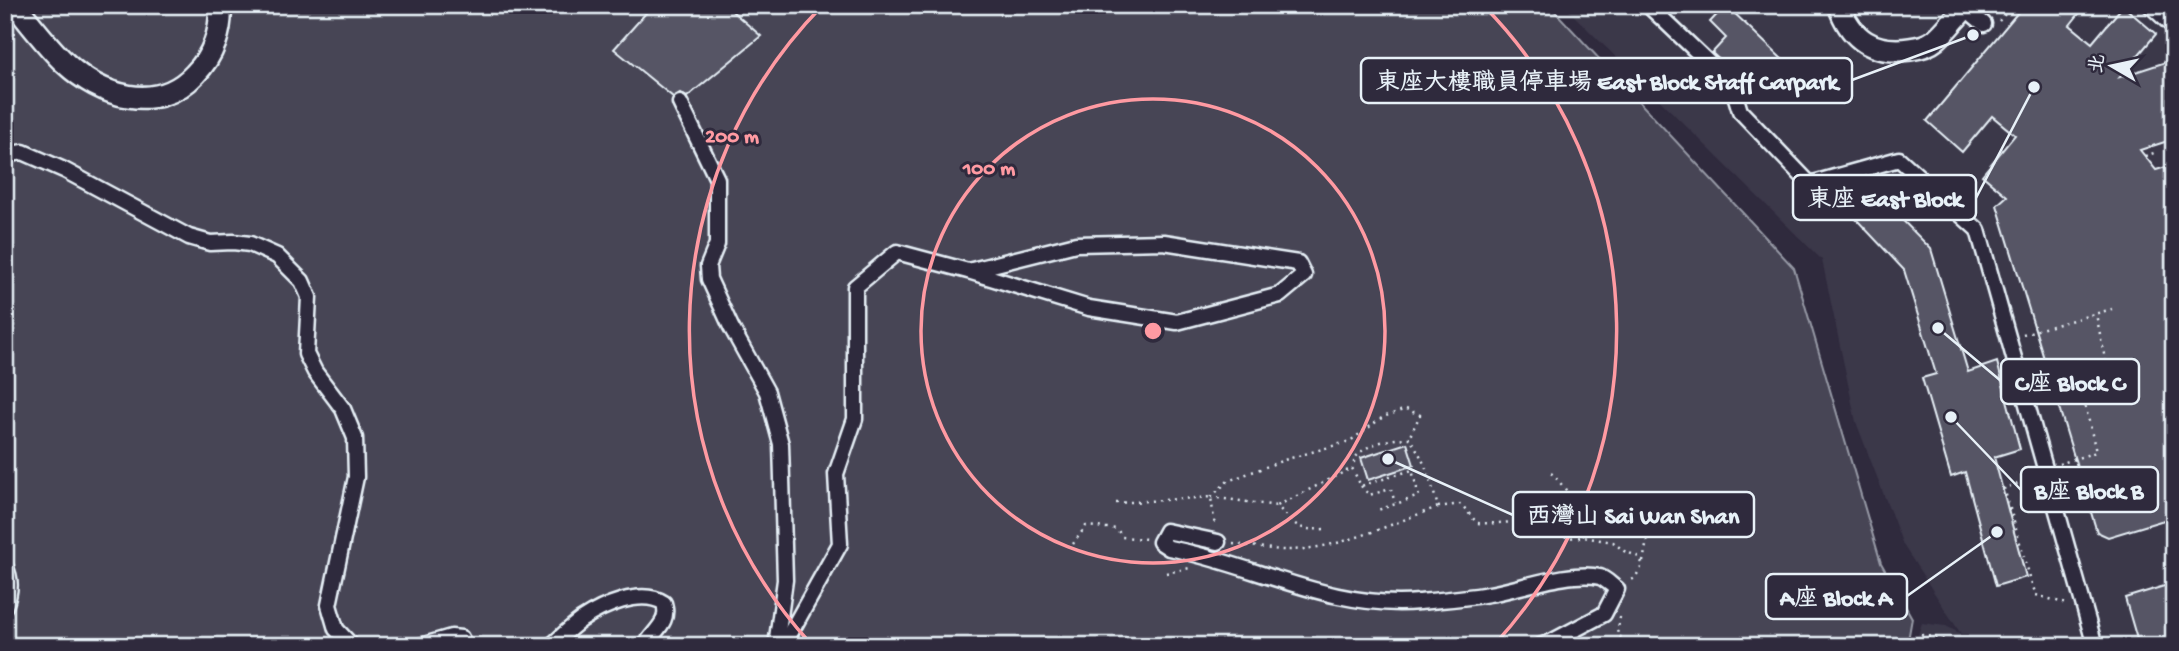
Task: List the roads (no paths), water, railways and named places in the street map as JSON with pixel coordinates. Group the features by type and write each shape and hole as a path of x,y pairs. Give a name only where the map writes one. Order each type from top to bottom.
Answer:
{"highway":[{"path":"15,5 73,70 110,92 144,98 159,96 177,88 198,71 215,44 220,22 220,5"},
{"path":"1839,5 1849,28 1857,36 1873,47 1893,52 1934,42 1966,7"}],"lane":[{"path":"1648,5 1732,85 1740,111 1810,184 1899,159 1978,230 2095,646"},
{"path":"2150,5 2174,27"},
{"path":"1966,7 1991,23"},
{"path":"680,103 717,179 717,244 708,266 709,279 731,327 767,392 781,444 785,580 776,646"},
{"path":"5,155 23,152 64,170 189,237 210,243 250,244 277,256 302,281 309,297 306,354 315,372 343,409 355,438 356,477 329,605 337,629 352,646"},
{"path":"783,646 840,544 836,474 855,419 855,287 897,252 1089,308 1177,322 1280,295 1304,275 1298,263 1164,242 1076,244 968,271"},
{"path":"1218,542 1166,531 1160,542 1169,548 1233,564 1310,590 1366,601 1415,603 1489,594 1568,576 1601,578 1616,593 1604,614 1553,642 1540,646"},
{"path":"5,566 10,582 5,606"},
{"path":"551,646 582,620 603,608 634,597 657,598 664,603 665,621 645,646"},
{"path":"420,646 451,637 461,638 465,646"}],"place":[{"name":"東座大樓職員停車場 East Block Staff Carpark","path":"1973,35"},
{"name":"東座 East Block","path":"2034,87"},
{"name":"C座 Block C","path":"1938,328"},
{"name":"B座 Block B","path":"1951,417"},
{"name":"西灣山 Sai Wan Shan","path":"1388,459"},
{"name":"A座 Block A","path":"1997,532"}]}
